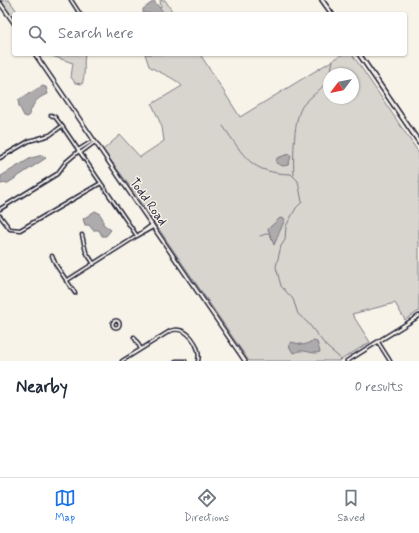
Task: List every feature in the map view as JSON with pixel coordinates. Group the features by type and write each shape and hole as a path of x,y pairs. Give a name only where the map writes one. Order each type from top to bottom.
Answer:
{"main road":[{"path":"322,0 331,12"},
{"path":"360,56 419,142"}],"street":[{"path":"71,0 79,12"},
{"path":"0,3 12,20"},
{"name":"Todd Road","path":"36,56 245,361"},
{"path":"51,115 55,116 137,236"},
{"path":"0,158 29,141 50,135 62,126"},
{"path":"0,209 57,174 66,162 79,151 95,141"},
{"path":"0,216 10,229 20,230 101,183"},
{"path":"66,281 153,226"},
{"path":"82,235 86,252 94,264"},
{"path":"52,256 55,264 75,294"},
{"path":"347,361 419,316"},
{"path":"122,361 170,331 176,330 183,331 189,336 198,350 198,361"},
{"path":"134,337 141,349"},
{"path":"378,342 390,361"},
{"path":"176,361 185,361"}],"shaded area":[{"path":"0,0 9,0 18,12 12,12 12,18"},
{"path":"160,0 165,0 173,12 152,12 161,7"},
{"path":"154,1 163,12 143,12 143,9"},
{"path":"52,56 85,56 84,77 82,84 75,83 71,77 73,63"},
{"path":"146,56 201,56 240,117 340,56 353,56 419,153 419,311 405,320 395,303 352,314 370,342 339,361 249,361 124,178 103,150 120,135 140,157 164,141 162,127 152,104 182,86 175,80 149,66"},
{"path":"42,86 46,87 48,94 37,100 28,117 24,116 18,100"},
{"path":"289,154 291,157 288,165 283,166 276,163 277,158"},
{"path":"43,155 46,158 8,183 0,184 1,176 31,158"},
{"path":"95,211 99,213 103,219 103,224 111,230 106,236 102,236 99,230 93,230 89,225 85,225 83,219"},
{"path":"280,218 285,219 274,245 268,229"},
{"path":"313,341 317,342 320,352 315,353 299,351 293,353 289,346 291,342 304,345"}],"waterway":[{"path":"331,68 333,61"},
{"path":"294,175 294,138 300,110 323,85"},
{"path":"223,126 243,155 257,167 277,173 291,174 298,181 302,202 296,208 286,226 285,240 281,246 276,267 281,286 293,299 298,314 308,323 327,347 339,357 340,361"},
{"path":"260,236 269,233"}]}
